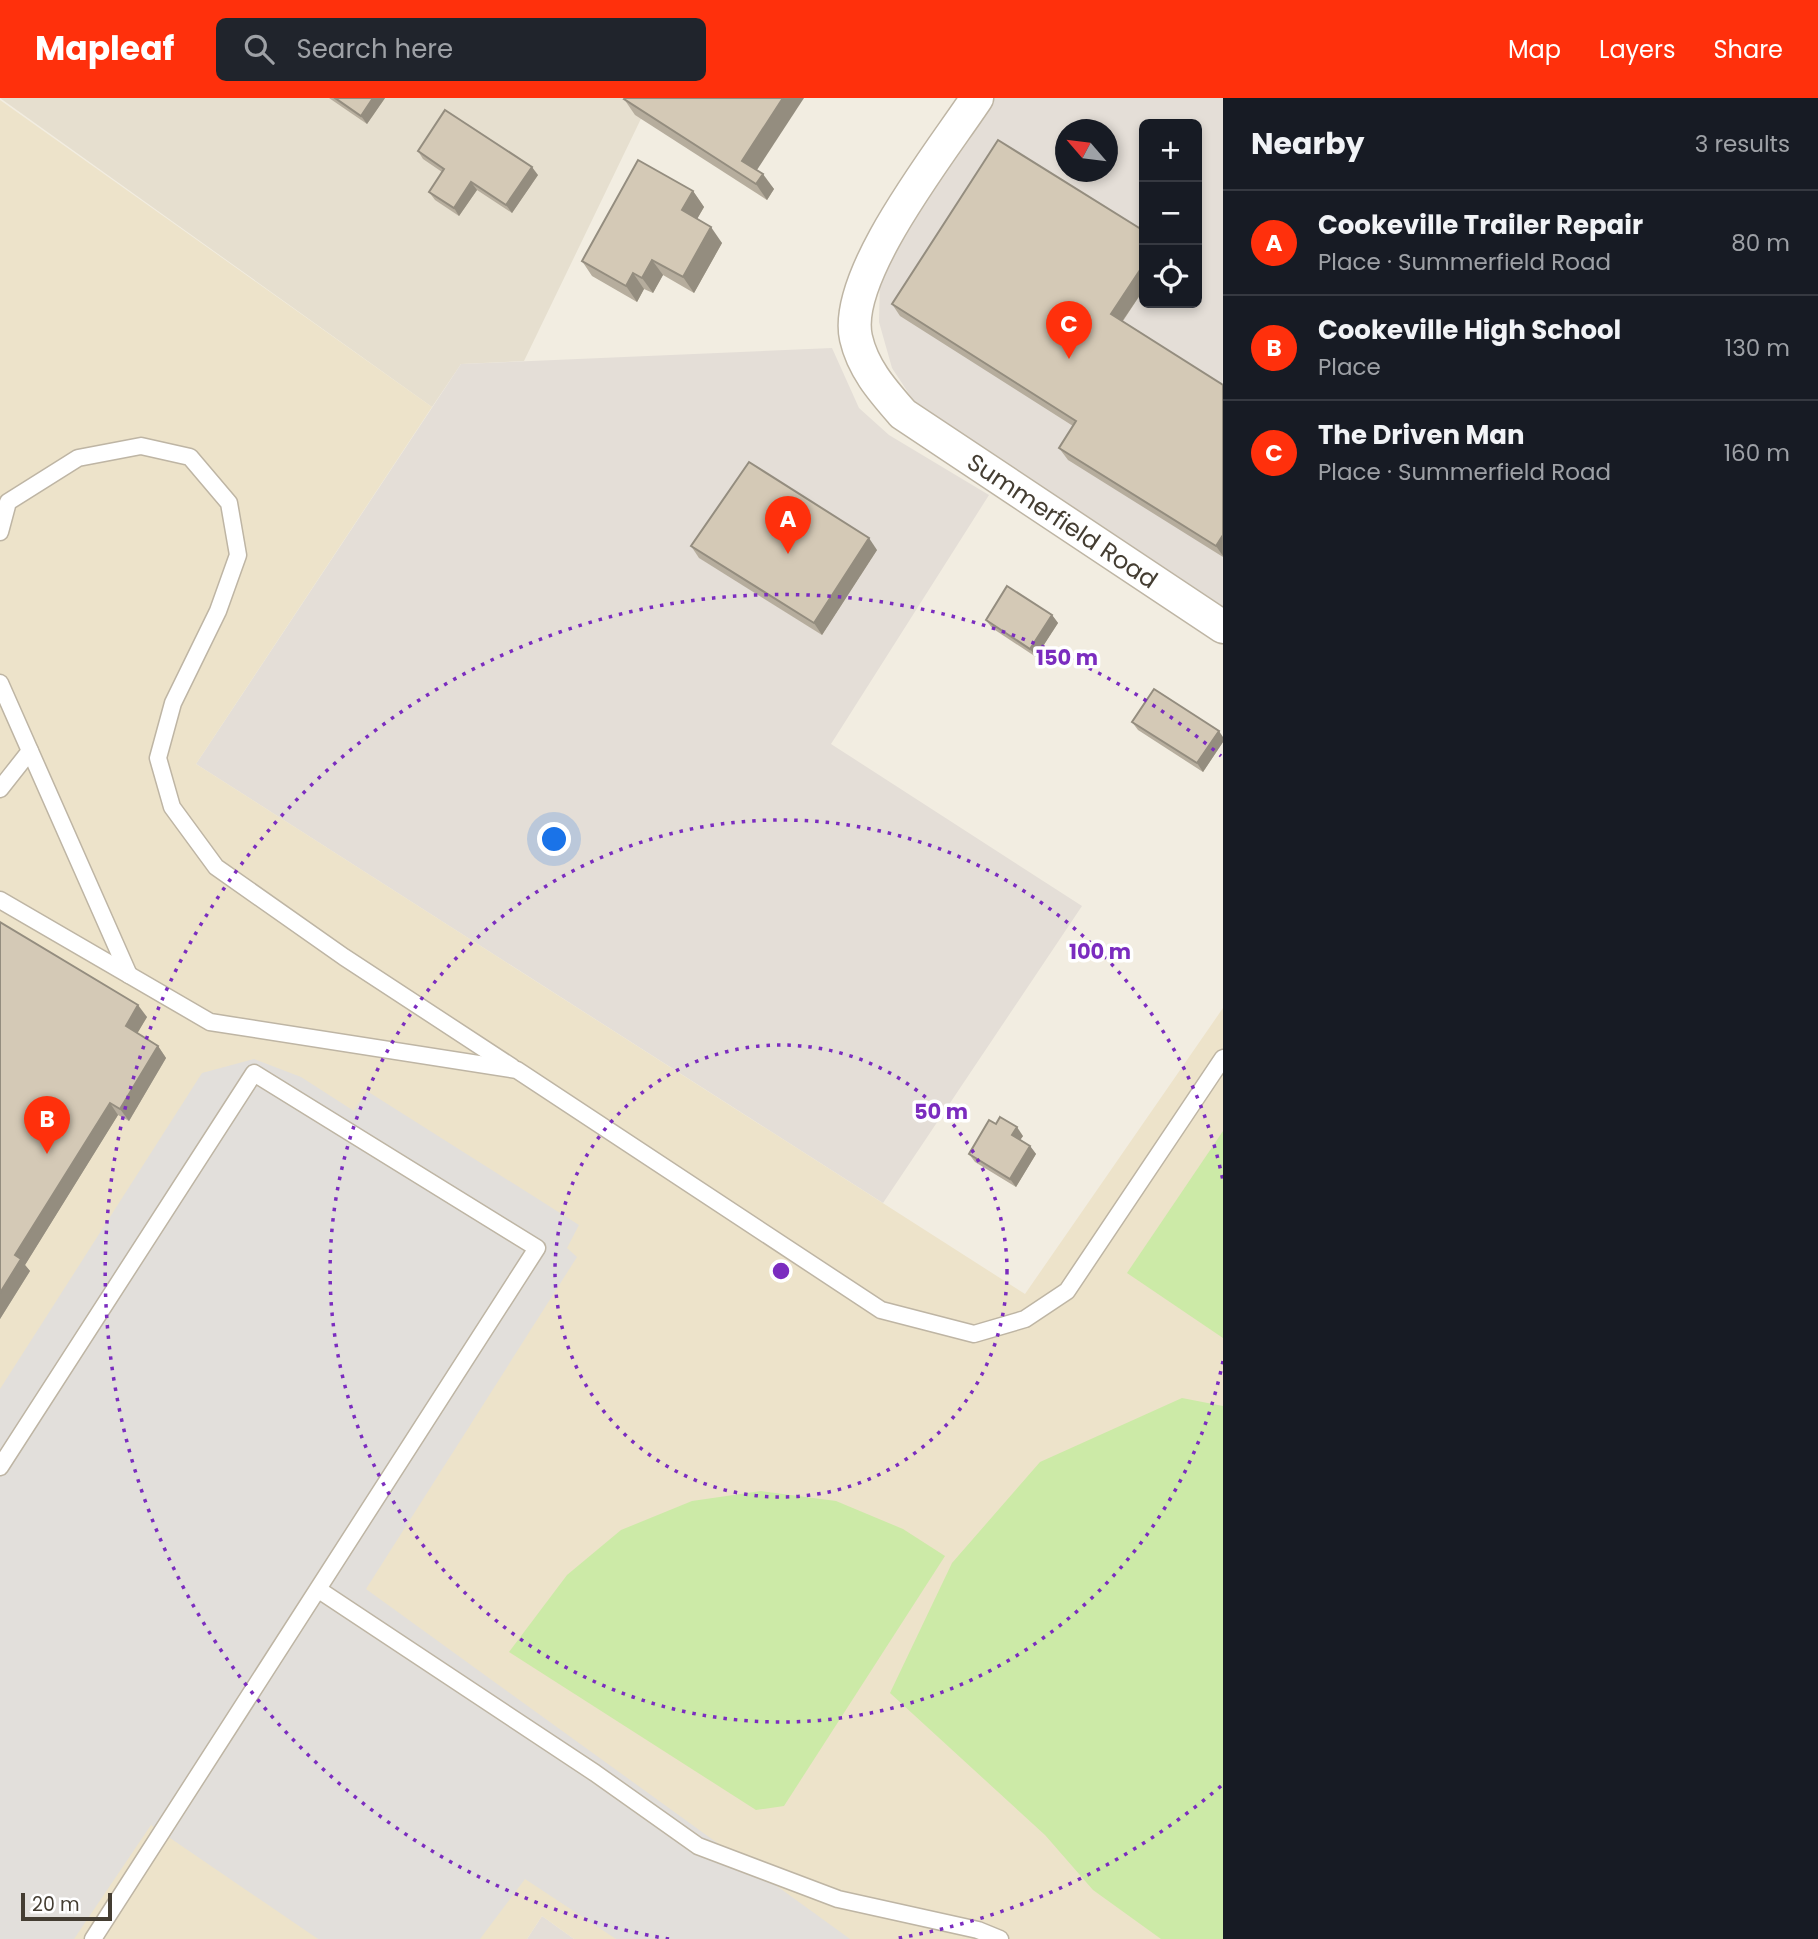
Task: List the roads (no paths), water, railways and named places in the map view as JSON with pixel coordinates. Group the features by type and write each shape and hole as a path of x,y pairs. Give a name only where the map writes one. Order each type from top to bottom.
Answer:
{"street":[{"name":"Summerfield Road","path":"977,98 876,251 856,298 855,337 872,379 903,414 1223,626"}],"lane":[{"path":"0,532 8,502 78,458 141,446 190,457 229,503 238,555 218,611 173,702 158,758 172,807 216,867 344,957 881,1310 974,1334 1025,1319 1067,1291 1223,1058"},
{"path":"0,683 130,976"},
{"path":"0,789 30,751"},
{"path":"0,900 210,1022 517,1070"},
{"path":"0,1467 254,1073 537,1248 93,1939"},
{"path":"319,1590 595,1773 698,1846 838,1899 978,1930 1000,1939"}],"place":[{"name":"The Driven Man","path":"1069,359"},
{"name":"Cookeville Trailer Repair","path":"788,554"},
{"name":"Cookeville High School","path":"47,1154"}]}
